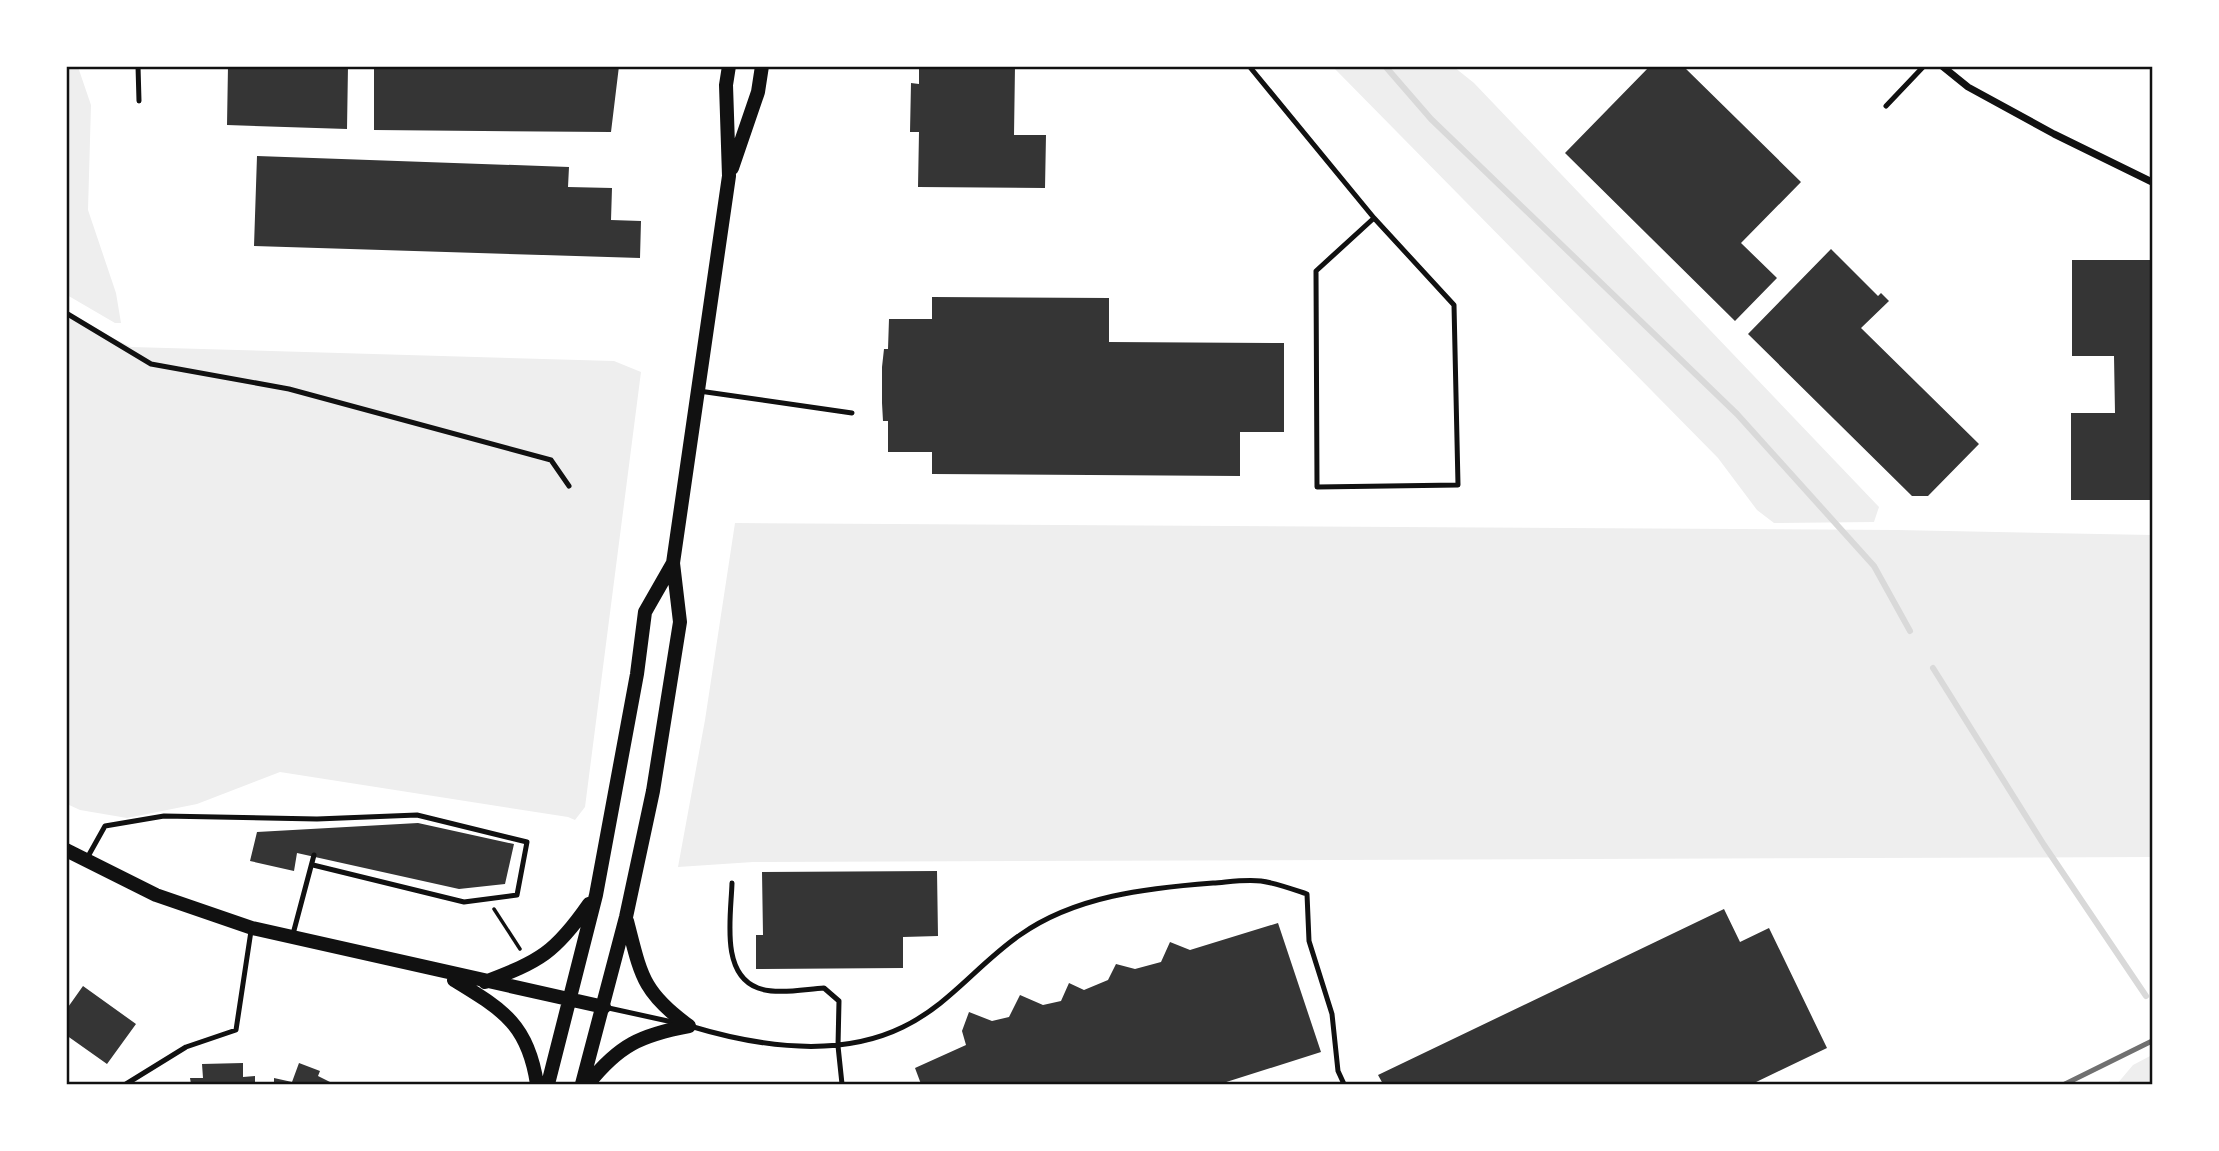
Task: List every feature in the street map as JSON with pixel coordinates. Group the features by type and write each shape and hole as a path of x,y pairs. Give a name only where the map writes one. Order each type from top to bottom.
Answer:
{"main road":[{"path":"582,1084 626,917 653,791 680,622 673,563 729,176 726,85 729,66"},
{"path":"729,176 758,92 762,66"},
{"path":"548,1084 596,895 637,674 645,612 673,563"},
{"path":"66,849 156,895 251,928 604,1007"},
{"path":"484,982 549,953 570,932 596,895"},
{"path":"626,917 645,983 661,1006 689,1026"},
{"path":"444,973 514,1021 529,1046 537,1084"},
{"path":"588,1084 601,1067 626,1046 655,1032 689,1026"}],"street":[{"path":"1942,66 1968,87 2152,182"}],"lane":[{"path":"138,66 139,101"},
{"path":"1249,66 1374,218 1454,304 1458,485 1317,487 1316,271 1374,218"},
{"path":"1886,106 1924,66"},
{"path":"66,313 151,364 289,389 551,460 569,486"},
{"path":"698,390 852,413"},
{"path":"85,860 105,826 164,817 317,819 417,815 527,842 517,895 464,902 313,865"},
{"path":"317,819 317,828"},
{"path":"292,937 314,855"},
{"path":"604,1007 756,1043 838,1046 902,1028 942,1004 1021,933 1070,909 1110,896 1258,880 1307,894 1309,941 1332,1014 1338,1071 1344,1084"},
{"path":"732,883 731,957 746,982 760,989 824,988 839,1001 838,1046 842,1084"},
{"path":"126,1084 186,1047 236,1030 251,928"}],"path":[{"path":"487,899 523,954"}],"shaded area":[{"path":"67,66 78,67 91,105 88,210 116,293 121,323 115,323 67,295"},
{"path":"1333,67 1454,67 1474,83 1879,507 1874,522 1774,523 1757,510 1718,458"},
{"path":"66,315 131,347 614,361 641,372 585,807 575,820 280,772 197,804 127,818 80,810 67,804"},
{"path":"735,523 1897,530 2152,535 2152,857 753,862 678,867 705,720"},
{"path":"2152,1055 2152,1084 2117,1084 2133,1065"}],"building":[{"path":"228,66 348,66 347,129 227,125"},
{"path":"374,66 619,66 611,132 374,130"},
{"path":"919,66 1015,66 1014,135 1046,135 1045,188 918,187 919,132 910,132 911,83 919,84"},
{"path":"1650,66 1683,66 1801,182 1741,243 1777,278 1735,321 1565,153"},
{"path":"257,156 569,167 568,187 612,188 611,220 641,221 640,258 254,246"},
{"path":"1831,249 1878,296 1881,293 1889,301 1861,328 1979,444 1928,496 1912,496 1748,334"},
{"path":"2072,260 2152,260 2152,500 2071,500 2071,413 2115,413 2114,356 2072,356"},
{"path":"932,297 1109,298 1109,342 1284,343 1284,432 1240,432 1240,476 932,474 932,452 888,452 888,421 883,421 882,367 884,349 888,349 889,319 932,319"},
{"path":"418,823 514,844 505,884 459,889 297,853 294,871 250,861 257,832"},
{"path":"937,871 938,936 903,937 903,968 756,969 756,935 763,935 762,872"},
{"path":"1724,909 1740,942 1769,928 1827,1048 1752,1084 1383,1084 1378,1075"},
{"path":"1278,923 1321,1052 1220,1084 921,1084 915,1068 966,1045 962,1031 969,1012 992,1021 1009,1017 1020,995 1043,1005 1061,1001 1069,983 1084,990 1108,980 1116,964 1135,969 1161,962 1170,942 1190,950"},
{"path":"83,986 136,1024 107,1064 66,1035 66,1010"},
{"path":"243,1063 243,1077 255,1076 255,1084 191,1084 190,1078 203,1078 202,1064"},
{"path":"299,1063 320,1071 318,1076 334,1084 274,1084 274,1078 292,1082"}],"waterway":[{"path":"1385,66 1431,119 1737,414 1874,566 1910,631"},
{"path":"1933,668 2044,845 2146,996"}],"railway":[{"path":"2065,1084 2152,1041"}]}
